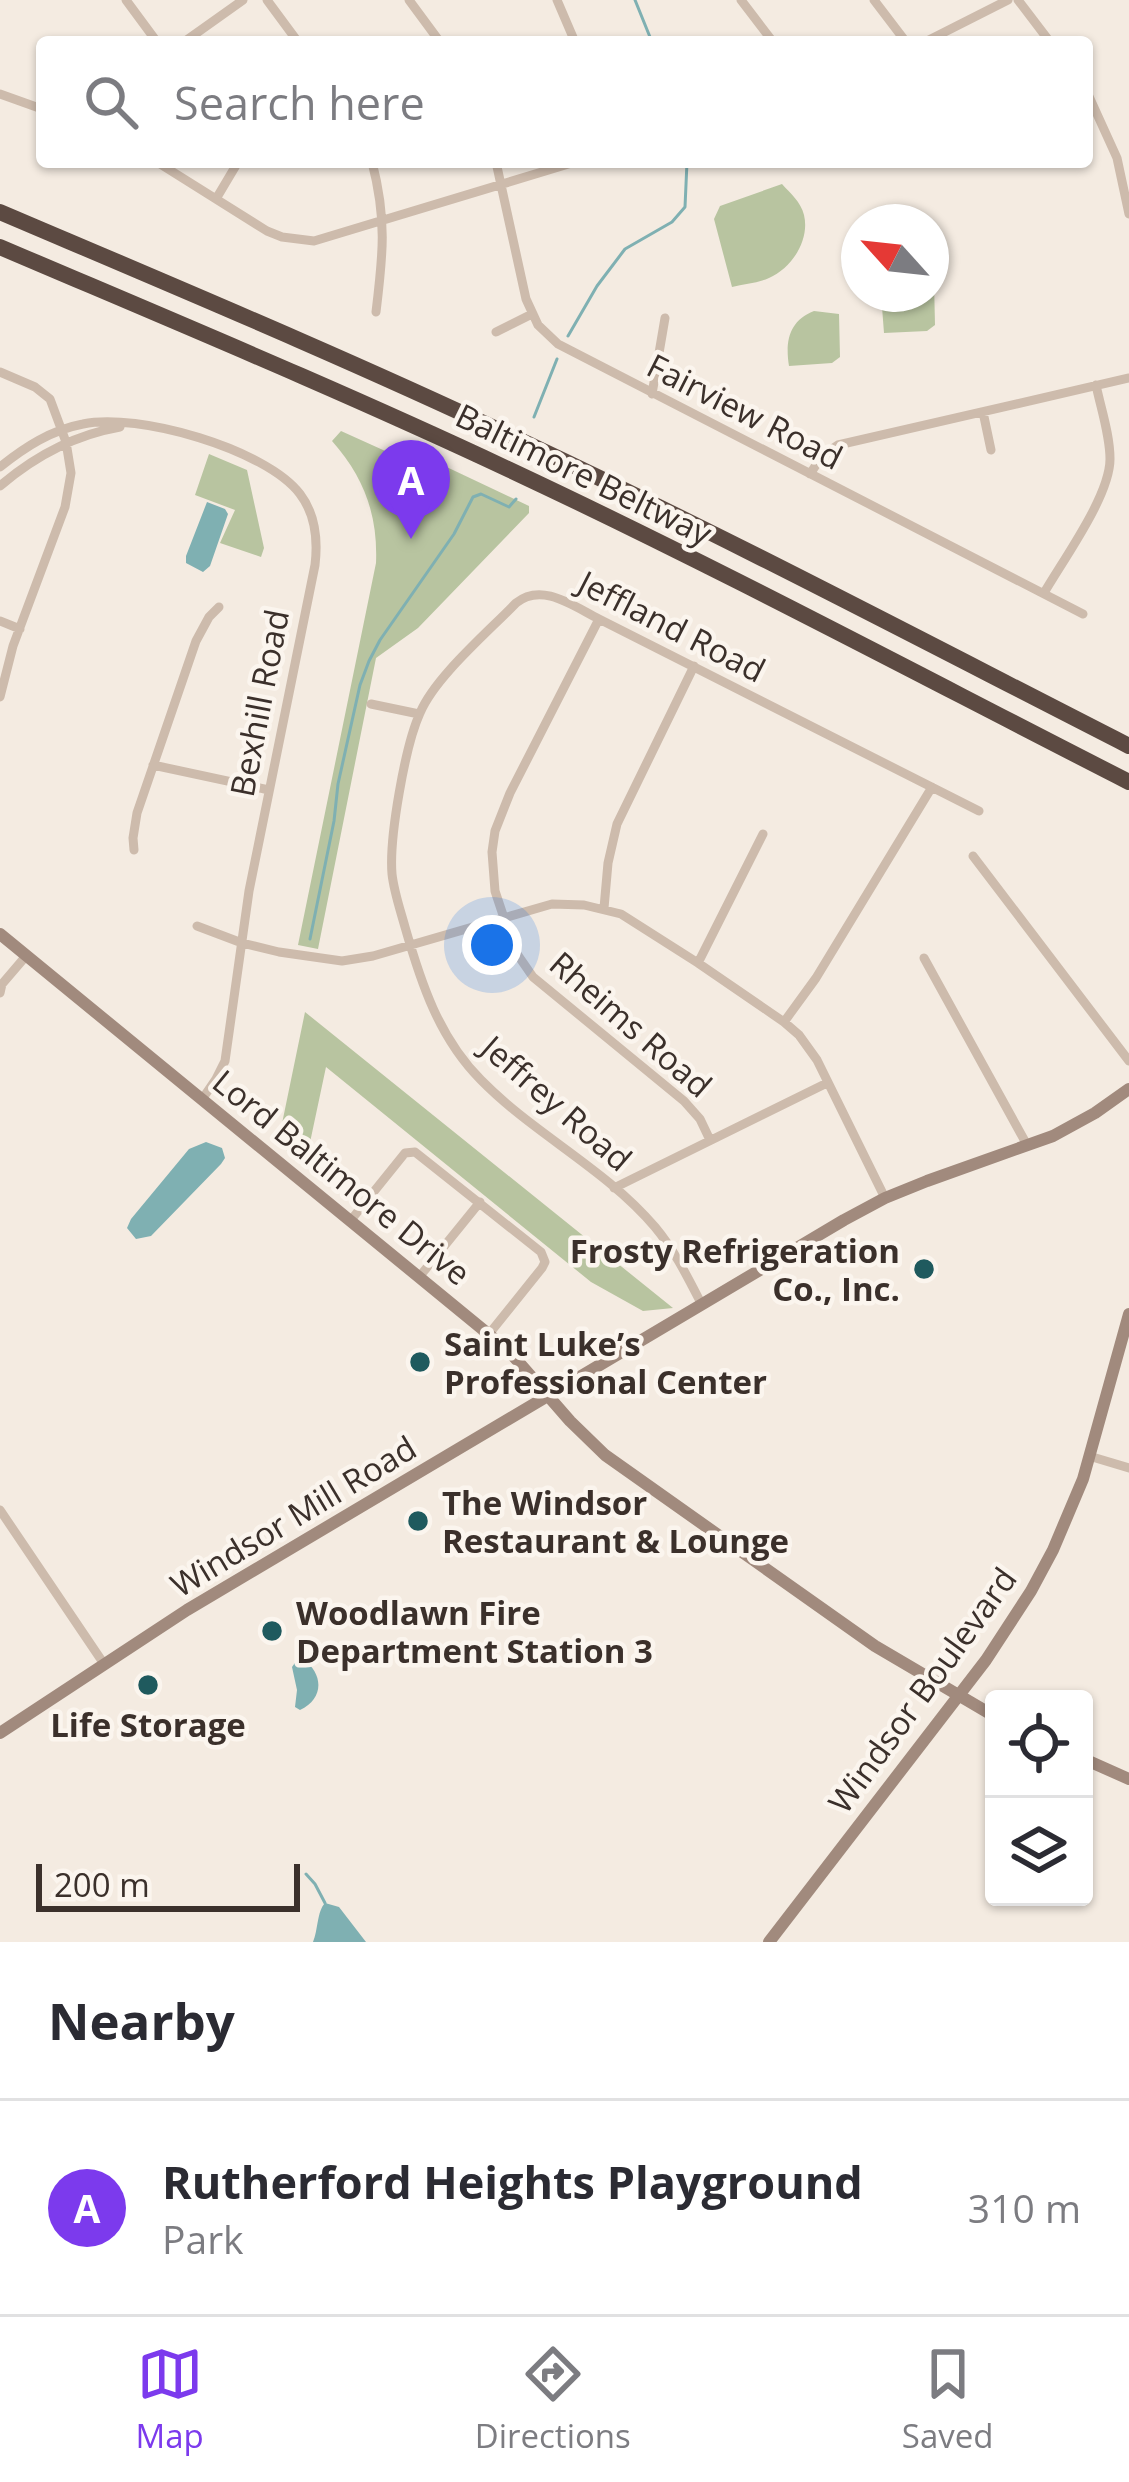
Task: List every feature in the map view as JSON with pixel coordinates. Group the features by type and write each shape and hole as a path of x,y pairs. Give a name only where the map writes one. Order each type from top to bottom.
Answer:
{"highway":[{"name":"Baltimore Beltway","path":"0,212 278,330 545,452 1129,746"},
{"name":"Baltimore Beltway","path":"0,247 511,470 1129,782"}],"main road":[{"name":"Lord Baltimore Drive","path":"0,934 489,1334 589,1440 616,1462 875,1646 985,1711"},
{"name":"Windsor Mill Road","path":"0,1732 187,1610 885,1198 1072,1127 1129,1089"},
{"name":"Windsor Boulevard","path":"769,1942 958,1696 1031,1591 1064,1526 1089,1456 1129,1315"},
{"path":"1093,1763 1129,1778"}],"street":[{"path":"126,0 153,36"},
{"path":"192,36 243,0"},
{"path":"267,0 294,36"},
{"path":"410,0 436,36"},
{"path":"557,0 572,36"},
{"path":"741,0 768,36"},
{"path":"874,0 901,36"},
{"path":"937,36 1008,0"},
{"path":"1018,0 1045,36"},
{"path":"0,94 36,107"},
{"path":"1093,105 1117,158 1129,214"},
{"path":"167,168 266,231 297,241 333,237 556,168"},
{"path":"216,199 234,168"},
{"path":"373,168 384,221 376,312"},
{"path":"496,332 532,314 497,168"},
{"name":"Fairview Road","path":"532,314 558,344 1083,614"},
{"path":"652,394 665,318"},
{"path":"0,372 44,392 55,409 71,458 69,488 0,697"},
{"path":"810,474 822,455 838,445 1129,378"},
{"path":"1044,593 1107,483 1109,446 1096,386"},
{"path":"983,412 991,450"},
{"name":"Bexhill Road","path":"0,467 31,444 85,423 137,424 194,436 276,471 298,491 312,518 315,565 249,891 225,1061 202,1098"},
{"name":"Bexhill Road","path":"0,486 23,466 67,442 137,424"},
{"name":"Jeffland Road","path":"419,714 445,678 524,597 541,593 979,811"},
{"path":"134,850 134,826 153,765 202,627 219,607"},
{"name":"Rheims Road","path":"599,619 510,793 495,831 492,874 515,951 533,977 684,1100 710,1140"},
{"path":"0,621 20,629"},
{"path":"604,908 617,824 694,666"},
{"path":"371,704 419,714"},
{"name":"Jeffrey Road","path":"419,714 391,852 394,886 437,1019 462,1059 493,1091 639,1210 668,1244 702,1305"},
{"path":"153,765 269,790"},
{"path":"784,1022 932,788"},
{"path":"698,963 764,834"},
{"path":"973,856 1129,1061"},
{"path":"197,926 242,943 342,961 552,904 604,908 639,923 784,1022 808,1046 885,1198"},
{"path":"1,987 26,956"},
{"path":"924,958 1027,1145"},
{"path":"614,1188 827,1083"},
{"path":"350,1220 410,1151 541,1252 545,1262 489,1334"},
{"path":"420,1276 480,1202"},
{"path":"1089,1456 1129,1468"},
{"path":"0,1510 104,1664"}],"green space":[{"path":"782,184 804,215 797,252 769,278 732,287 714,219 720,206"},
{"path":"814,311 839,314 840,357 832,363 789,366 791,333 799,320"},
{"path":"882,312 935,312 935,325 927,331 884,333"},
{"path":"341,431 414,464 417,453 529,506 529,513 418,628 376,658 318,949 298,945 376,563 367,497 332,441"},
{"path":"209,454 247,470 264,548 261,557 220,543 235,510 195,495"},
{"path":"305,1012 673,1308 643,1311 591,1282 326,1067 305,1166 278,1143"}],"water":[{"path":"207,502 228,514 210,566 203,572 186,563 186,556"},
{"path":"206,1142 222,1148 225,1158 221,1164 151,1236 136,1239 127,1228 131,1219 189,1149"},
{"path":"303,1659 315,1672 318,1686 314,1700 300,1710 295,1707 292,1667"},
{"path":"325,1903 339,1907 366,1942 313,1942"}],"waterway":[{"path":"635,0 650,36"},
{"path":"568,336 625,249 672,222 685,207 687,168"},
{"path":"534,417 557,359"},
{"path":"310,939 338,784 369,661 454,534 473,497 481,494 509,507 516,499"},
{"path":"306,1874 325,1903"}],"place":[{"name":"Rutherford Heights Playground","path":"411,539"},
{"name":"Frosty Refrigeration Co., Inc.","path":"924,1269"},
{"name":"Saint Luke’s Professional Center","path":"420,1362"},
{"name":"The Windsor Restaurant & Lounge","path":"418,1521"},
{"name":"Woodlawn Fire Department Station 3","path":"272,1631"},
{"name":"Life Storage","path":"148,1685"}]}
